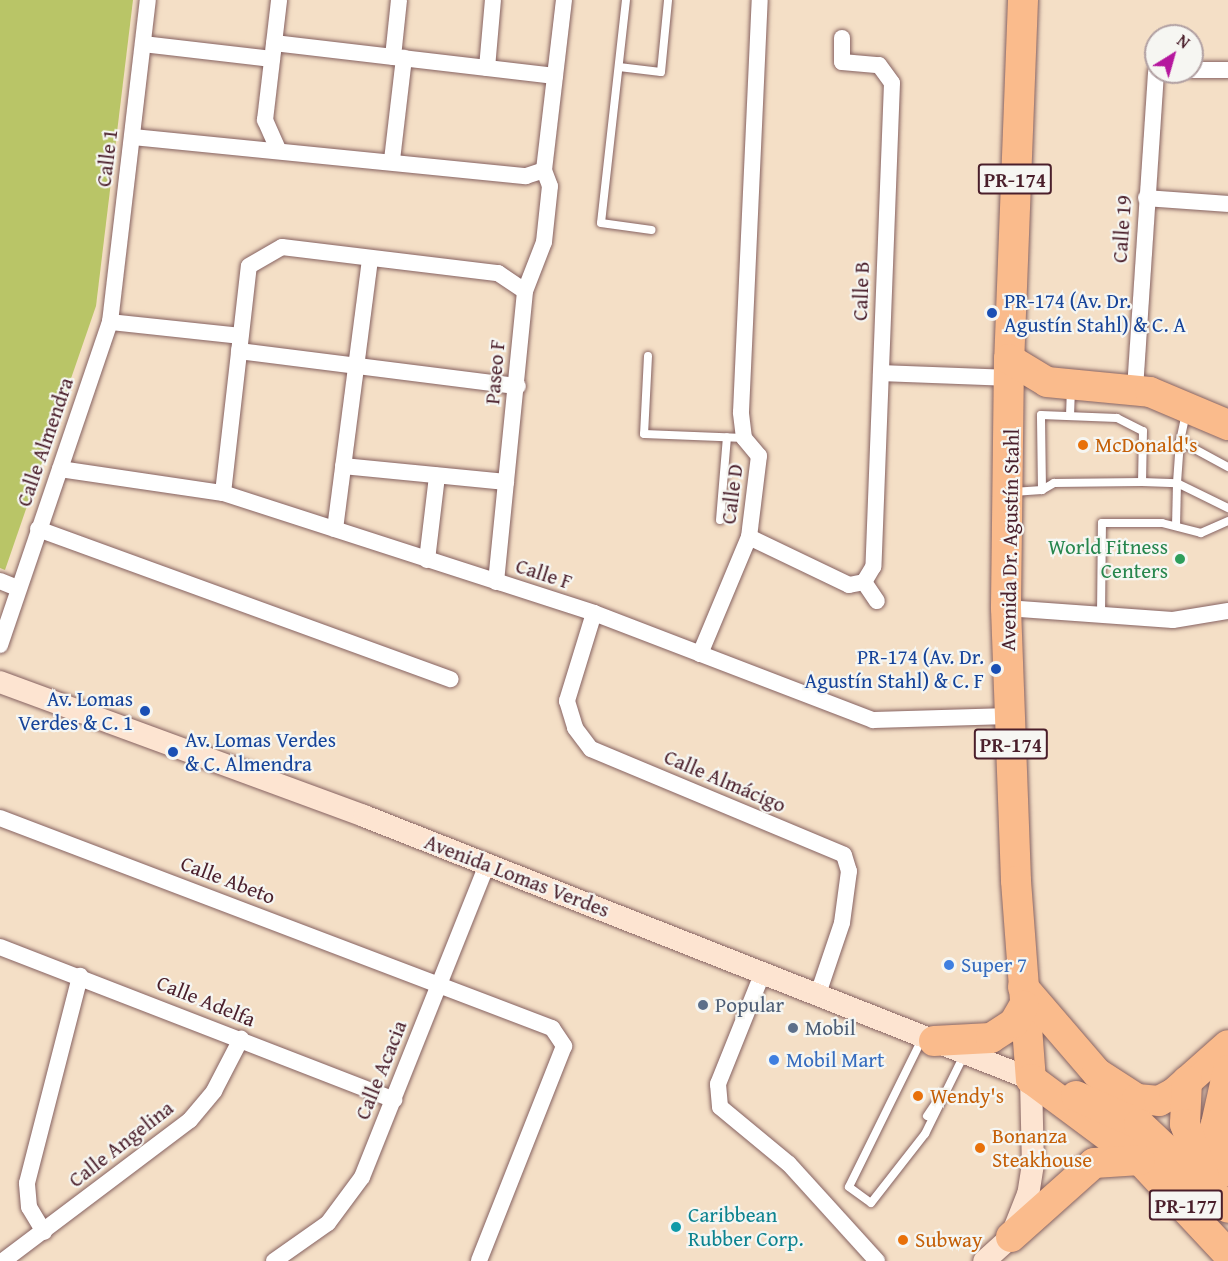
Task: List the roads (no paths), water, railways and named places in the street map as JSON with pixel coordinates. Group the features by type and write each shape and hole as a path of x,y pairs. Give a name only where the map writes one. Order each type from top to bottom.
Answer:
{"highway":[{"name":"Avenida Dr. Agustín Stahl","path":"1023,0 1009,368 1011,416 1006,608 1023,997 1030,1079"},
{"path":"1009,368 1059,383 1135,389 1187,405 1228,424"},
{"path":"1011,416 1059,383"},
{"path":"928,1038 991,1038 1014,1023 1023,997 1110,1084"},
{"path":"1030,1079 1082,1075 1110,1084 1137,1099 1159,1101 1187,1082 1228,1045"},
{"path":"1222,1189 1216,1124 1228,1070"},
{"name":"Avenida Lomas Verdes","path":"1030,1079 1140,1160 1228,1254"},
{"name":"Avenida Lomas Verdes","path":"1030,1079 1138,1125 1222,1189"},
{"path":"1187,1082 1187,1130 1222,1189"},
{"path":"1011,1237 1094,1163 1140,1160"}],"street":[{"name":"Calle 1","path":"111,322 148,0"},
{"path":"277,147 265,120 279,0"},
{"path":"392,160 399,0"},
{"path":"487,68 493,0"},
{"path":"133,137 277,147 526,176 544,170 564,0"},
{"name":"Calle D","path":"699,654 749,537 759,456 736,437 748,262 760,0"},
{"name":"Calle B","path":"842,38 842,62 879,65 892,83 873,567 864,582"},
{"path":"143,44 398,57 555,76"},
{"path":"1204,70 1228,70"},
{"name":"Calle 19","path":"1135,389 1155,84"},
{"name":"Paseo F","path":"496,582 518,386 525,291 544,242 550,186 544,170"},
{"path":"1146,198 1228,204"},
{"path":"223,493 249,266 282,247 498,273 525,291"},
{"path":"335,529 370,259"},
{"path":"111,322 357,366 518,386"},
{"name":"Calle Almendra","path":"0,645 17,588 111,322"},
{"path":"881,373 1009,368"},
{"path":"343,466 506,482"},
{"name":"Calle F","path":"60,469 223,493 594,613 873,720 1010,716"},
{"path":"427,560 436,476"},
{"path":"38,529 451,679"},
{"path":"749,537 839,581 864,582 877,601"},
{"path":"0,581 17,588"},
{"path":"1006,608 1173,620 1227,615"},
{"name":"Calle Almácigo","path":"594,613 567,701 575,728 591,749 844,855 849,871 842,923 818,994"},
{"name":"Avenida Lomas Verdes","path":"0,682 487,864 1030,1079"},
{"name":"Calle Abeto","path":"0,818 552,1028 564,1046 479,1261"},
{"name":"Calle Acacia","path":"274,1261 328,1223 362,1177 487,864"},
{"name":"Calle Adelfa","path":"0,947 80,976 394,1100"},
{"path":"762,972 718,1084 720,1107 789,1164 878,1261"},
{"path":"44,1232 29,1207 27,1183 80,976"},
{"name":"Calle Angelina","path":"3,1261 190,1120 214,1092 241,1039"},
{"name":"PR-174","path":"1011,1237 1033,1164 1030,1079"},
{"path":"984,1261 1011,1237"}],"lane":[{"path":"626,0 601,224 652,230"},
{"path":"619,67 661,72 668,0"},
{"path":"648,356 644,434 736,437 720,520"},
{"path":"1059,383 1070,416"},
{"path":"1176,526 1180,441 1187,405"},
{"path":"1042,490 1041,415 1117,418 1143,431 1142,482"},
{"path":"1180,441 1228,467"},
{"path":"1009,492 1042,490 1054,483 1177,483 1228,508"},
{"path":"1101,615 1102,523 1176,526 1201,532 1228,521"},
{"path":"928,1038 849,1187 871,1203 920,1137 965,1053"},
{"path":"920,1137 926,1118 947,1089"}],"place":[{"name":"PR-174 (Av. Dr. Agustín Stahl) & C. A","path":"992,313"},
{"name":"McDonald's","path":"1083,445"},
{"name":"World Fitness Centers","path":"1180,559"},
{"name":"PR-174 (Av. Dr. Agustín Stahl) & C. F","path":"996,669"},
{"name":"Av. Lomas Verdes & C. 1","path":"145,711"},
{"name":"Av. Lomas Verdes & C. Almendra","path":"173,752"},
{"name":"Super 7","path":"949,965"},
{"name":"Popular","path":"703,1005"},
{"name":"Mobil","path":"793,1028"},
{"name":"Mobil Mart","path":"774,1060"},
{"name":"Wendy's","path":"918,1096"},
{"name":"Bonanza Steakhouse","path":"980,1148"},
{"name":"Caribbean Rubber Corp.","path":"676,1227"},
{"name":"Subway","path":"903,1240"}]}
